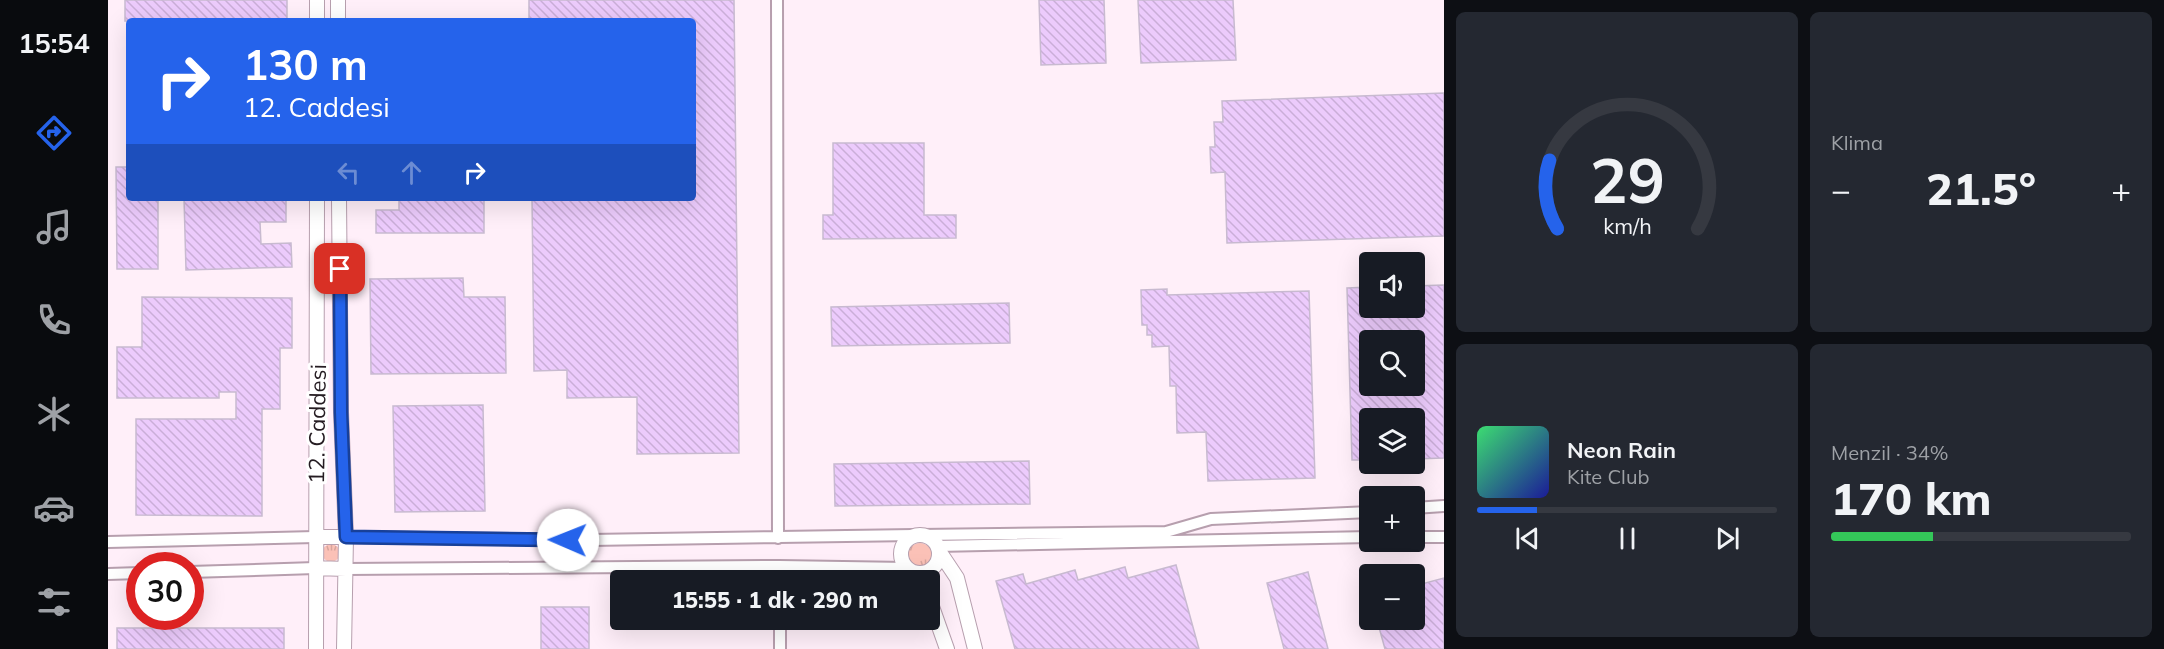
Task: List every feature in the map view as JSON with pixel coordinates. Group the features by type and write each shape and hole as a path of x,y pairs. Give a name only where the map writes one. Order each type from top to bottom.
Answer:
{"street":[{"path":"317,0 317,18"},
{"path":"338,0 338,18"},
{"path":"777,0 778,538"},
{"name":"12. Caddesi","path":"316,649 317,201"},
{"name":"12. Caddesi","path":"339,201 341,412 346,537 344,649"},
{"path":"1425,507 1444,506"},
{"path":"108,542 315,537 590,540 1166,532 1211,519 1359,512"},
{"path":"909,570 902,562 900,551 905,541 917,535 930,538 957,578 975,649"},
{"path":"938,549 1359,537"},
{"path":"1425,537 1444,537"},
{"path":"930,570 934,567 938,549"},
{"path":"204,572 315,568 779,566 846,570"},
{"path":"108,574 126,573"},
{"path":"940,629 947,649"},
{"path":"780,630 780,649"}],"green space":[{"path":"920,543 925,544 931,550 931,560 925,566 920,567 915,566 909,560 908,555 909,550 915,544"},
{"path":"327,544 335,544 340,549 338,560 327,562 322,557 322,549"}],"building":[{"path":"125,0 287,0 287,18 126,18 125,21"},
{"path":"529,0 734,0 739,453 637,454 637,397 567,398 567,370 534,371 532,201 696,201 696,18 529,18"},
{"path":"1039,0 1104,0 1106,63 1041,65"},
{"path":"1138,0 1233,0 1236,60 1141,63"},
{"path":"1444,93 1444,236 1227,243 1225,172 1211,173 1210,147 1215,147 1214,122 1223,122 1222,101"},
{"path":"833,143 924,143 924,215 956,215 956,238 823,239 823,215 833,215"},
{"path":"116,167 126,167 126,201 158,201 158,269 117,269"},
{"path":"184,201 286,201 286,222 260,222 261,244 291,243 292,267 186,270"},
{"path":"399,201 484,201 484,233 376,233 376,210 399,210"},
{"path":"463,278 464,297 505,297 506,373 371,374 370,279"},
{"path":"1444,285 1444,458 1425,459 1425,408 1359,408 1359,460 1352,460 1347,288 1359,287 1359,318 1425,318 1425,286"},
{"path":"1167,289 1167,295 1309,291 1315,478 1208,481 1206,432 1177,433 1176,386 1170,386 1169,346 1152,347 1152,335 1147,335 1147,325 1142,325 1141,290"},
{"path":"142,297 292,298 292,348 280,348 280,409 262,409 262,516 136,515 136,419 236,419 236,392 219,392 219,398 117,398 117,347 142,347"},
{"path":"1009,303 1010,343 832,346 831,307"},
{"path":"483,405 485,511 395,512 393,406"},
{"path":"1029,461 1030,504 835,506 834,464"},
{"path":"1176,565 1199,649 1015,649 996,581 1023,574 1026,584 1075,570 1078,580 1125,567 1128,578"},
{"path":"1308,572 1328,649 1284,649 1267,583"},
{"path":"1444,578 1444,649 1385,649 1380,630 1425,630 1425,583"},
{"path":"541,607 589,607 589,649 541,649"},
{"path":"117,628 204,630 204,628 284,628 284,649 117,649"}],"route":[{"path":"340,269 341,412 346,537 568,540"}]}
